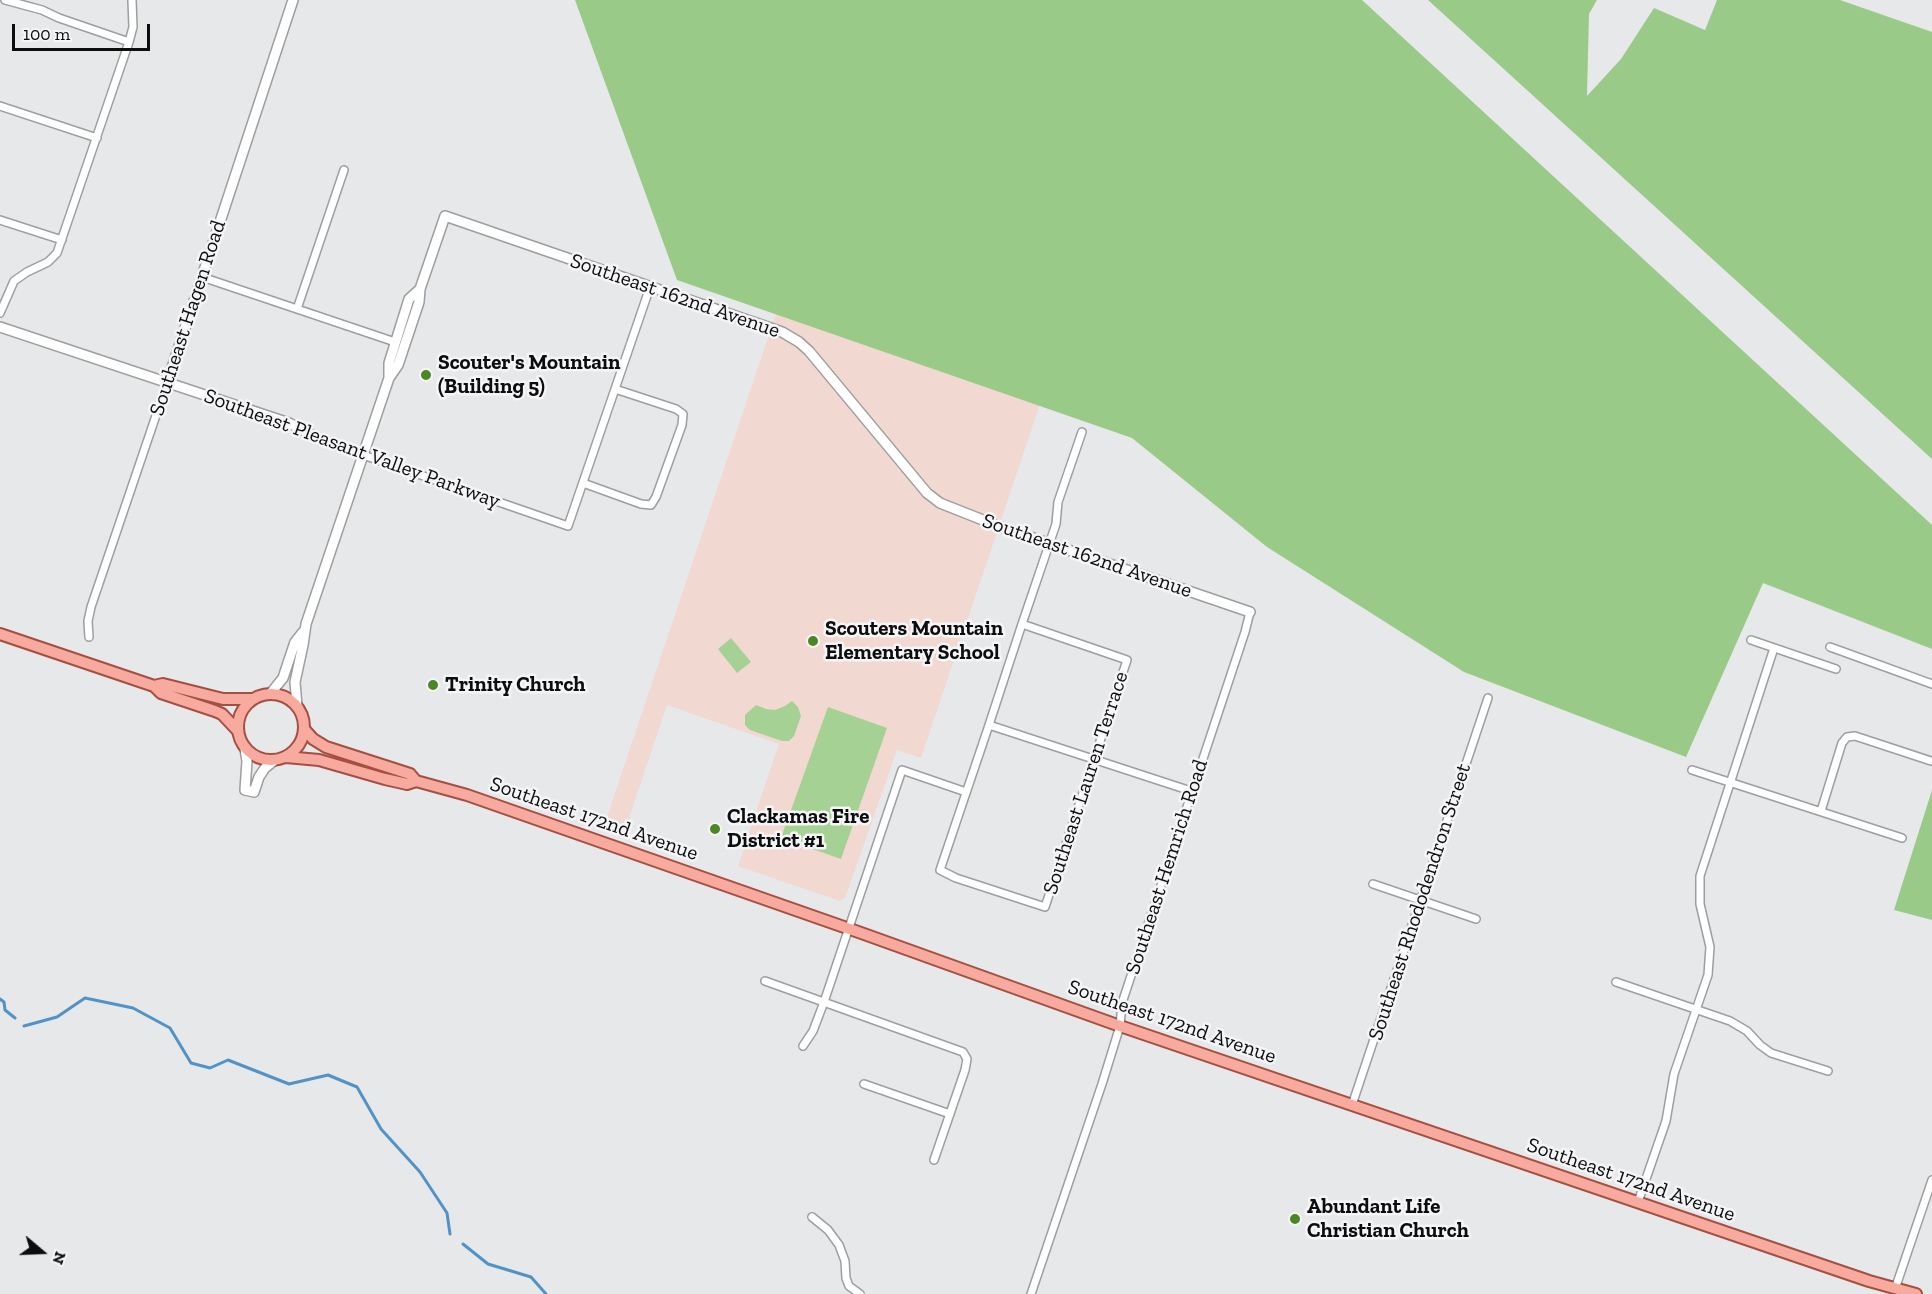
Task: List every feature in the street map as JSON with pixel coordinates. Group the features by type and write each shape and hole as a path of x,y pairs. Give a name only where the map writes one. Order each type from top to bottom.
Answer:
{"main road":[{"path":"0,634 154,686 161,693 222,714 238,731 245,749 256,757 275,760"},
{"path":"154,686 164,684 218,698 252,699 270,693 282,695 297,706 303,717 304,729 297,748 286,757"},
{"path":"238,731 241,713 252,699"},
{"name":"Southeast 172nd Avenue","path":"304,729 312,739 326,747 410,774 416,782"},
{"name":"Southeast 172nd Avenue","path":"275,760 286,757 319,760 407,784 416,782 467,795 1120,1026 1895,1289 1916,1294"}],"street":[{"path":"5,0 26,2 59,18 129,42"},
{"path":"0,313 14,281 48,262 57,253 129,42 133,27 132,0"},
{"name":"Southeast Hagen Road","path":"89,637 88,621 91,607 293,0"},
{"path":"0,106 97,138"},
{"path":"297,309 344,170"},
{"name":"Southeast 162nd Avenue","path":"420,289 445,216 782,332 809,351 927,493 951,509 1250,612"},
{"path":"0,220 62,240"},
{"path":"202,277 394,342"},
{"path":"615,388 676,409 683,414 678,435 651,505 641,504 582,483 650,287"},
{"path":"389,378 389,363 394,342 409,299 420,289"},
{"path":"297,706 295,682 303,645 303,633 389,378 398,365 419,302 420,289"},
{"name":"Southeast Pleasant Valley Parkway","path":"0,327 289,423 320,439 363,455 568,526 582,483"},
{"path":"803,1046 813,1030 824,1002 902,770 966,792 1056,524 1058,502 1082,432"},
{"name":"Southeast Hemrich Road","path":"1031,1294 1120,1026 1122,1003 1250,612"},
{"name":"Southeast Lauren Terrace","path":"966,792 940,870 956,878 1046,907 1127,660 1022,624"},
{"path":"270,693 283,678 295,642 303,633"},
{"path":"1751,640 1836,669"},
{"path":"1830,647 1932,684"},
{"path":"1638,1202 1666,1121 1674,1074 1708,975 1710,947 1700,904 1700,876 1774,648"},
{"name":"Southeast Rhododendron Street","path":"1352,1105 1488,698"},
{"path":"989,725 1191,791"},
{"path":"1821,811 1842,744 1847,737 1855,736 1931,761"},
{"path":"245,749 247,762 245,790 254,792 259,777 275,760"},
{"path":"1692,770 1902,838"},
{"path":"1373,884 1476,919"},
{"path":"765,981 963,1052 967,1057 967,1065 934,1160"},
{"path":"1616,982 1734,1023 1748,1031 1760,1046 1770,1053 1828,1071"},
{"path":"864,1084 950,1114"},
{"path":"1895,1289 1932,1180"},
{"path":"812,1217 828,1230 839,1245 845,1261 849,1287 860,1294"}],"shaded area":[{"name":"Scouters Mountain Elementary School","path":"776,314 1040,404 921,758 897,750 845,898 840,901 738,866 779,744 667,705 626,827 606,820"}],"green space":[{"path":"575,0 1362,0 1932,525 1932,649 1763,583 1686,757 1464,672 1267,547 1132,438 677,280"},
{"path":"1428,0 1597,0 1589,14 1587,96 1621,59 1654,8 1705,30 1717,0 1840,0 1932,32 1932,459"},
{"path":"731,638 751,662 737,673 718,649"},
{"path":"792,701 798,707 801,716 794,736 789,741 782,741 750,730 745,725 745,715 756,705 775,710"},
{"path":"828,707 887,728 841,859 781,838"},
{"path":"1932,790 1932,920 1894,910"}],"waterway":[{"path":"24,1026 57,1017 85,998 133,1008 170,1028 191,1063 210,1068 228,1060 289,1084 328,1075 357,1087 381,1129 420,1172 447,1213 450,1234"},
{"path":"0,999 4,1002 5,1010 15,1018"},
{"path":"463,1244 488,1264 531,1277 546,1294"}],"place":[{"name":"Scouter's Mountain (Building 5)","path":"426,375"},
{"name":"Scouters Mountain Elementary School","path":"813,641"},
{"name":"Trinity Church","path":"433,685"},
{"name":"Clackamas Fire District #1","path":"715,829"},
{"name":"Abundant Life Christian Church","path":"1295,1219"}]}
